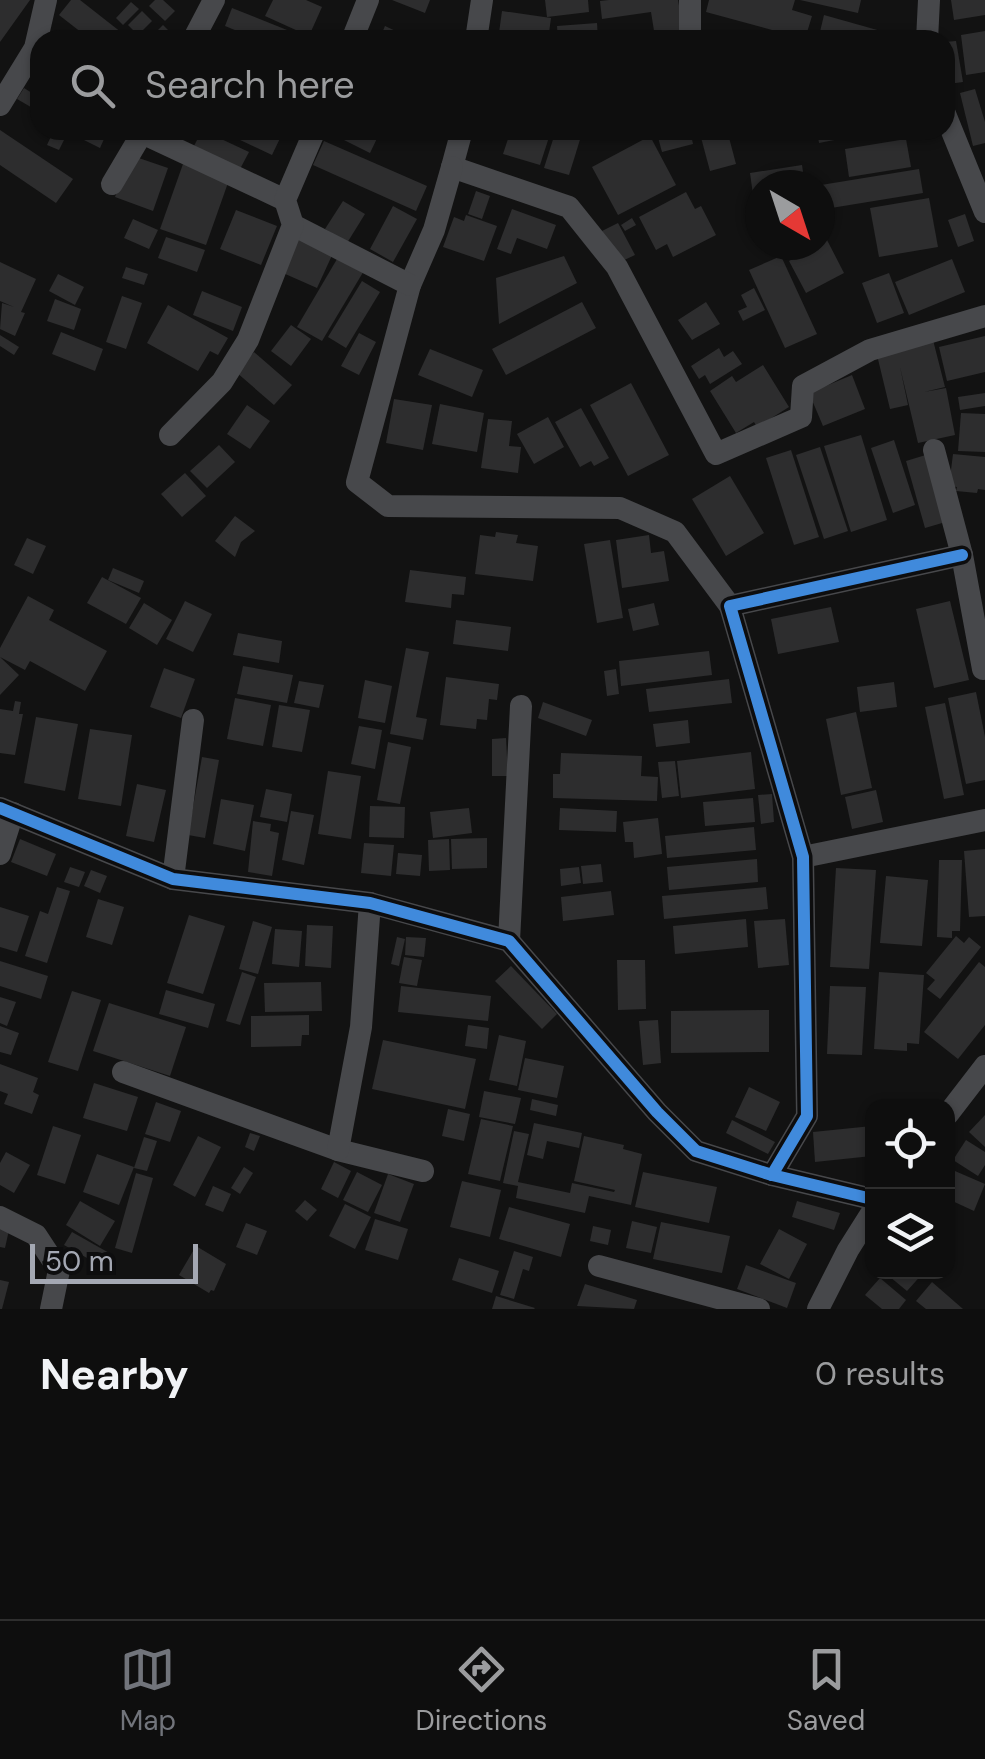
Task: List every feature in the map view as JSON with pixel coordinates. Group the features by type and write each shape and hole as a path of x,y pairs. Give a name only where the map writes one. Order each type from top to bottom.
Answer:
{"street":[{"path":"39,30 46,0"},
{"path":"198,30 214,0"},
{"path":"356,30 368,0"},
{"path":"478,30 482,0"},
{"path":"690,0 690,29"},
{"path":"927,30 929,0"},
{"path":"0,105 30,56"},
{"path":"955,138 985,212"},
{"path":"112,184 138,140"},
{"path":"160,140 285,200"},
{"path":"170,435 222,382 248,340 293,225 285,200 311,140"},
{"path":"459,140 434,230 410,284 357,482 388,506 620,508 675,532 730,606 803,858 807,1116 772,1176"},
{"path":"452,166 568,207 618,267 716,454 801,417 803,386 870,350 985,316"},
{"path":"293,225 410,284"},
{"path":"934,450 962,555 983,669"},
{"path":"730,606 962,555"},
{"path":"508,941 522,706"},
{"path":"172,879 193,720"},
{"path":"0,854 6,810 172,879 370,903 508,941 656,1112 696,1150 772,1176 865,1197"},
{"path":"803,858 985,820"},
{"path":"338,1150 360,1027 370,903"},
{"path":"955,1105 985,1066"},
{"path":"123,1072 338,1150 424,1170"},
{"path":"0,1218 36,1235 58,1270 51,1309"},
{"path":"818,1309 865,1223"},
{"path":"598,1266 759,1309"}],"building":[{"path":"0,0 30,0 0,42"},
{"path":"71,0 80,0 118,30 78,30 59,15"},
{"path":"155,0 163,0 175,11 165,21 149,6"},
{"path":"273,0 306,0 322,7 312,30 296,30 265,16"},
{"path":"392,0 430,0 425,13"},
{"path":"545,0 588,0 589,12 547,17"},
{"path":"678,0 683,30 654,30 651,12 602,19 600,1"},
{"path":"709,0 795,0 792,10 812,16 808,30 772,30 706,12"},
{"path":"800,0 861,0 858,13"},
{"path":"951,0 985,0 985,15 954,20"},
{"path":"131,2 139,9 123,25 116,18"},
{"path":"232,8 287,30 235,30 225,26"},
{"path":"142,11 152,21 143,30 133,30 128,25"},
{"path":"502,11 551,18 549,30 499,30"},
{"path":"824,15 877,30 820,30"},
{"path":"597,23 597,30 557,30 557,26"},
{"path":"985,31 985,72 966,75 961,35"},
{"path":"955,41 963,82 955,83"},
{"path":"24,88 30,92 30,107 17,99"},
{"path":"975,89 985,122 985,143 973,146 960,93"},
{"path":"0,130 73,179 56,203 0,165"},
{"path":"49,140 64,140 59,150 47,145"},
{"path":"84,140 104,140 100,148"},
{"path":"197,140 223,140 249,152 240,169 194,146"},
{"path":"240,140 279,140 272,155"},
{"path":"344,140 376,140 370,153"},
{"path":"508,140 548,140 540,165 503,154"},
{"path":"553,140 580,140 569,175 544,168"},
{"path":"643,140 652,140 676,185 618,215 592,167"},
{"path":"659,140 692,140 693,144 662,152"},
{"path":"702,140 730,140 736,164 710,171"},
{"path":"906,140 911,167 849,177 845,149"},
{"path":"324,141 427,186 416,211 313,165"},
{"path":"130,155 168,168 153,211 115,197"},
{"path":"183,164 229,180 206,245 160,229"},
{"path":"802,165 803,170 770,170"},
{"path":"919,169 923,193 835,207 835,183"},
{"path":"476,191 490,196 482,219 468,214"},
{"path":"686,192 695,209 701,206 716,235 673,257 667,244 656,250 639,217"},
{"path":"929,198 938,247 879,257 870,208"},
{"path":"343,201 365,214 347,243 325,229"},
{"path":"393,206 417,219 393,262 370,249"},
{"path":"512,209 556,225 547,249 517,238 511,254 497,249"},
{"path":"236,210 277,226 261,265 220,249"},
{"path":"965,214 974,241 958,247 948,220"},
{"path":"466,215 497,226 484,261 443,247 454,217 464,221"},
{"path":"632,218 636,225 625,231 621,225"},
{"path":"133,219 158,230 149,249 124,238"},
{"path":"618,223 635,255 618,263 602,231"},
{"path":"300,236 334,251 317,288 283,273"},
{"path":"166,237 205,250 197,272 158,258"},
{"path":"340,254 365,269 322,341 297,327"},
{"path":"564,256 577,283 499,324 496,278"},
{"path":"835,256 844,273 806,293 789,261 835,260"},
{"path":"952,259 965,292 909,315 895,282"},
{"path":"772,260 783,260 817,334 785,348 749,270"},
{"path":"0,262 36,279 15,336 0,329 2,303 14,307 0,301"},
{"path":"126,267 148,274 144,285 122,278"},
{"path":"889,273 904,313 877,323 862,283"},
{"path":"58,274 84,287 75,305 49,291"},
{"path":"362,281 380,292 346,348 328,337"},
{"path":"754,288 765,310 743,321 738,311 747,307 741,295"},
{"path":"202,291 242,307 233,331 193,315"},
{"path":"122,296 142,303 126,349 106,342"},
{"path":"55,299 81,309 74,330 47,321"},
{"path":"582,302 596,328 506,375 492,349"},
{"path":"706,302 720,324 692,340 678,320"},
{"path":"168,305 228,338 218,355 210,351 198,371 147,343"},
{"path":"291,325 311,339 291,366 271,351"},
{"path":"61,332 103,349 95,371 52,354"},
{"path":"359,333 376,342 359,375 341,366"},
{"path":"0,335 19,347 14,355 0,346"},
{"path":"985,336 985,372 947,381 939,347"},
{"path":"933,340 945,387 924,392 946,388 955,435 918,443 900,367 908,405 890,409 877,355"},
{"path":"719,348 724,357 733,351 742,364 710,384 705,375 699,379 691,366"},
{"path":"430,349 483,370 472,397 418,375"},
{"path":"254,352 292,385 274,405 236,372"},
{"path":"763,365 789,407 757,427 754,422 736,433 710,391 732,376 736,382"},
{"path":"852,375 865,409 823,426 809,393"},
{"path":"631,383 669,455 628,476 590,405"},
{"path":"985,393 985,406 960,410 958,397"},
{"path":"394,399 432,405 423,450 386,443"},
{"path":"440,404 484,413 477,452 432,444"},
{"path":"247,405 270,421 250,449 227,434"},
{"path":"581,408 609,458 594,466 591,461 580,467 555,422"},
{"path":"961,413 985,414 985,452 958,451"},
{"path":"548,417 564,447 534,464 517,434"},
{"path":"488,419 512,421 509,446 521,447 518,473 481,468"},
{"path":"861,435 887,520 851,532 824,446"},
{"path":"894,440 915,505 893,513 871,448"},
{"path":"219,445 235,462 207,488 190,471"},
{"path":"820,447 848,531 824,539 796,455"},
{"path":"791,450 819,537 794,545 766,458"},
{"path":"929,454 949,521 925,528 906,461"},
{"path":"953,454 985,457 985,490 956,491 957,487 949,486"},
{"path":"185,473 206,496 182,517 161,494"},
{"path":"730,476 764,533 726,556 692,499"},
{"path":"235,516 255,531 241,542 235,557 215,541"},
{"path":"496,532 518,535 516,543 538,546 533,581 475,574 480,535 495,537"},
{"path":"649,535 651,553 664,551 669,581 622,588 616,540"},
{"path":"27,538 46,546 33,574 14,565"},
{"path":"610,540 623,618 597,623 584,544"},
{"path":"113,568 144,581 139,593 108,580"},
{"path":"410,570 466,577 464,595 452,594 451,608 405,602"},
{"path":"102,577 141,598 126,624 87,603"},
{"path":"28,596 54,610 49,620 107,651 85,691 30,661 25,670 0,657 0,648"},
{"path":"185,601 212,614 193,652 166,639"},
{"path":"950,601 969,680 934,688 916,609"},
{"path":"144,603 172,620 157,645 129,628"},
{"path":"654,603 659,625 633,631 628,609"},
{"path":"831,607 839,642 778,654 771,619"},
{"path":"456,620 511,627 508,651 453,644"},
{"path":"238,633 282,641 279,663 233,655"},
{"path":"406,648 429,652 416,717 427,719 423,740 390,734"},
{"path":"709,651 712,675 621,686 619,661"},
{"path":"0,657 19,675 0,695"},
{"path":"243,666 293,675 287,703 237,694"},
{"path":"164,668 195,679 181,718 150,707"},
{"path":"616,669 619,694 607,696 604,671"},
{"path":"446,677 499,684 497,700 489,699 487,720 477,719 476,729 440,725"},
{"path":"729,679 732,703 649,712 646,689"},
{"path":"365,680 392,686 385,723 358,718"},
{"path":"299,681 324,685 319,708 294,703"},
{"path":"894,682 897,707 860,712 857,687"},
{"path":"976,692 985,737 985,780 966,784 948,698"},
{"path":"235,698 271,705 263,746 227,739"},
{"path":"15,701 21,702 19,714 23,714 15,755 0,753 0,709 13,711"},
{"path":"543,702 592,720 586,736 538,718"},
{"path":"945,703 964,795 944,799 925,707"},
{"path":"279,705 310,710 302,752 272,747"},
{"path":"856,712 872,788 841,795 826,719"},
{"path":"36,717 78,724 65,791 24,783"},
{"path":"688,720 690,743 656,747 653,724"},
{"path":"359,726 382,730 375,769 351,764"},
{"path":"90,729 132,735 121,806 78,799"},
{"path":"506,738 508,776 492,776 492,739"},
{"path":"388,742 411,747 400,804 377,800"},
{"path":"751,752 755,789 681,798 677,761"},
{"path":"561,753 642,756 641,776 658,777 657,801 553,798 553,774 560,774"},
{"path":"202,757 219,760 205,838 188,835"},
{"path":"675,761 679,796 662,798 658,762"},
{"path":"328,771 361,776 351,839 318,834"},
{"path":"137,784 166,790 154,842 126,836"},
{"path":"266,789 292,794 287,822 260,817"},
{"path":"876,790 883,822 852,829 845,797"},
{"path":"772,794 774,822 761,824 758,795"},
{"path":"753,798 755,822 705,826 703,802"},
{"path":"221,799 254,805 245,851 213,844"},
{"path":"370,806 405,807 404,838 369,837"},
{"path":"469,808 472,833 433,838 430,812"},
{"path":"560,808 617,811 616,832 559,830"},
{"path":"291,811 314,815 304,865 282,860"},
{"path":"658,818 662,854 634,858 633,842 625,842 623,822"},
{"path":"253,821 271,824 270,831 279,833 272,876 248,872"},
{"path":"754,827 756,850 667,858 665,836"},
{"path":"487,838 487,868 452,869 451,839"},
{"path":"20,839 56,854 47,876 11,862"},
{"path":"449,839 450,870 429,871 428,840"},
{"path":"364,843 394,845 391,876 361,873"},
{"path":"985,849 985,916 969,917 964,851"},
{"path":"398,853 422,855 420,876 396,874"},
{"path":"757,859 758,882 669,890 667,867"},
{"path":"939,860 962,860 960,931 952,931 952,938 937,937"},
{"path":"601,864 603,882 583,884 581,866"},
{"path":"70,867 85,872 79,887 64,882"},
{"path":"579,867 581,883 561,886 560,869"},
{"path":"836,868 876,870 869,969 830,967"},
{"path":"91,870 107,876 100,893 84,886"},
{"path":"886,876 928,880 922,946 880,943"},
{"path":"57,887 70,891 47,963 25,956 40,911 48,914"},
{"path":"766,887 768,909 664,919 662,896"},
{"path":"611,891 614,915 563,921 561,897"},
{"path":"98,899 124,907 112,945 86,937"},
{"path":"0,907 29,916 17,952 0,947"},
{"path":"189,915 225,926 203,994 167,983"},
{"path":"746,919 748,947 675,954 673,926"},
{"path":"785,919 789,965 758,968 754,921"},
{"path":"253,921 272,927 258,974 239,969"},
{"path":"307,925 333,926 331,968 305,966"},
{"path":"275,929 302,931 299,967 272,964"},
{"path":"956,936 964,943 969,937 981,947 940,999 927,989 935,980 926,973"},
{"path":"397,937 405,939 399,966 391,964"},
{"path":"406,937 426,938 424,957 405,955"},
{"path":"404,957 422,960 417,986 399,983"},
{"path":"617,960 645,960 646,1009 618,1010"},
{"path":"0,961 48,976 41,999 0,986"},
{"path":"979,962 985,967 985,1025 958,1059 924,1032"},
{"path":"511,966 557,1014 542,1029 495,981"},
{"path":"242,972 256,977 240,1025 226,1021"},
{"path":"879,972 924,975 919,1044 907,1043 907,1051 874,1049"},
{"path":"321,982 322,1011 265,1012 264,983"},
{"path":"401,986 491,996 488,1021 398,1012"},
{"path":"830,986 866,987 862,1055 827,1054"},
{"path":"166,990 215,1004 208,1028 159,1014"},
{"path":"72,991 101,1000 78,1071 48,1062"},
{"path":"0,997 16,1002 7,1026 0,1023"},
{"path":"109,1003 186,1027 170,1076 93,1051"},
{"path":"769,1010 769,1052 671,1053 671,1011"},
{"path":"309,1015 309,1035 302,1035 301,1046 251,1047 251,1016"},
{"path":"658,1020 661,1063 643,1065 639,1021"},
{"path":"468,1025 489,1028 487,1049 465,1046"},
{"path":"0,1026 19,1033 11,1055 0,1052"},
{"path":"499,1035 526,1041 517,1086 489,1080"},
{"path":"383,1040 476,1059 465,1109 372,1089"},
{"path":"525,1058 564,1066 557,1098 518,1090"},
{"path":"0,1064 38,1078 33,1092 39,1095 32,1114 4,1104 8,1094 0,1091"},
{"path":"94,1083 138,1097 127,1131 83,1118"},
{"path":"749,1087 780,1102 766,1131 735,1117"},
{"path":"484,1091 521,1098 515,1124 479,1117"},
{"path":"532,1099 558,1105 556,1116 530,1110"},
{"path":"156,1102 181,1111 170,1142 145,1134"},
{"path":"448,1109 470,1114 464,1141 442,1136"},
{"path":"985,1115 985,1147 969,1132"},
{"path":"481,1119 513,1126 500,1181 468,1174"},
{"path":"732,1120 775,1142 768,1154 726,1133"},
{"path":"534,1123 582,1133 579,1148 547,1141 543,1159 527,1155"},
{"path":"53,1126 81,1135 65,1184 37,1175"},
{"path":"865,1127 865,1157 815,1162 813,1132"},
{"path":"514,1131 529,1134 518,1182 570,1193 572,1183 615,1190 574,1181 584,1136 624,1145 623,1149 642,1154 631,1205 589,1196 585,1213 516,1198 518,1186 503,1183"},
{"path":"250,1133 260,1136 254,1151 245,1147"},
{"path":"198,1136 221,1147 195,1197 173,1185"},
{"path":"144,1137 157,1141 147,1171 134,1168"},
{"path":"966,1140 985,1152 985,1165 978,1176 955,1161"},
{"path":"6,1152 30,1165 14,1193 0,1185 0,1163"},
{"path":"97,1154 134,1167 119,1205 83,1192"},
{"path":"334,1162 351,1171 338,1198 321,1189"},
{"path":"244,1167 253,1173 240,1194 231,1188"},
{"path":"955,1171 985,1184 974,1211 955,1202"},
{"path":"357,1172 382,1185 368,1212 343,1200"},
{"path":"643,1172 717,1187 709,1223 635,1207"},
{"path":"136,1173 153,1178 132,1253 115,1248"},
{"path":"388,1174 414,1184 400,1222 374,1213"},
{"path":"462,1181 501,1190 490,1237 450,1227"},
{"path":"213,1186 231,1194 223,1212 205,1205"},
{"path":"305,1200 317,1210 307,1221 295,1211"},
{"path":"80,1201 115,1221 100,1246 66,1225"},
{"path":"797,1201 840,1213 834,1230 792,1217"},
{"path":"345,1204 371,1217 355,1249 329,1236"},
{"path":"509,1207 570,1224 561,1257 499,1239"},
{"path":"375,1219 408,1229 398,1260 365,1250"},
{"path":"632,1221 657,1227 651,1253 626,1248"},
{"path":"661,1222 730,1236 722,1273 653,1259"},
{"path":"246,1223 267,1231 257,1255 236,1247"},
{"path":"593,1226 611,1230 608,1245 590,1241"},
{"path":"0,1227 9,1230 5,1248 0,1247"},
{"path":"779,1229 807,1244 789,1279 760,1264"},
{"path":"72,1232 111,1254 103,1267 64,1245"},
{"path":"196,1246 226,1264 214,1291 209,1293 179,1275"},
{"path":"514,1251 533,1257 529,1271 523,1269 514,1299 500,1295"},
{"path":"459,1258 499,1271 492,1293 452,1280"},
{"path":"746,1265 796,1283 787,1308 737,1289"},
{"path":"881,1279 906,1300 899,1309 882,1309 865,1295"},
{"path":"892,1279 918,1279 907,1291"},
{"path":"0,1280 9,1282 2,1309 0,1309"},
{"path":"932,1282 963,1309 926,1309 916,1301"},
{"path":"585,1284 637,1300 634,1309 577,1306"},
{"path":"496,1296 535,1308 492,1309"}],"cycle path":[{"path":"772,1175 807,1116 803,857 730,606 962,555"},
{"path":"0,808 173,879 370,903 509,941 657,1112 696,1151 772,1175 865,1197"}]}
